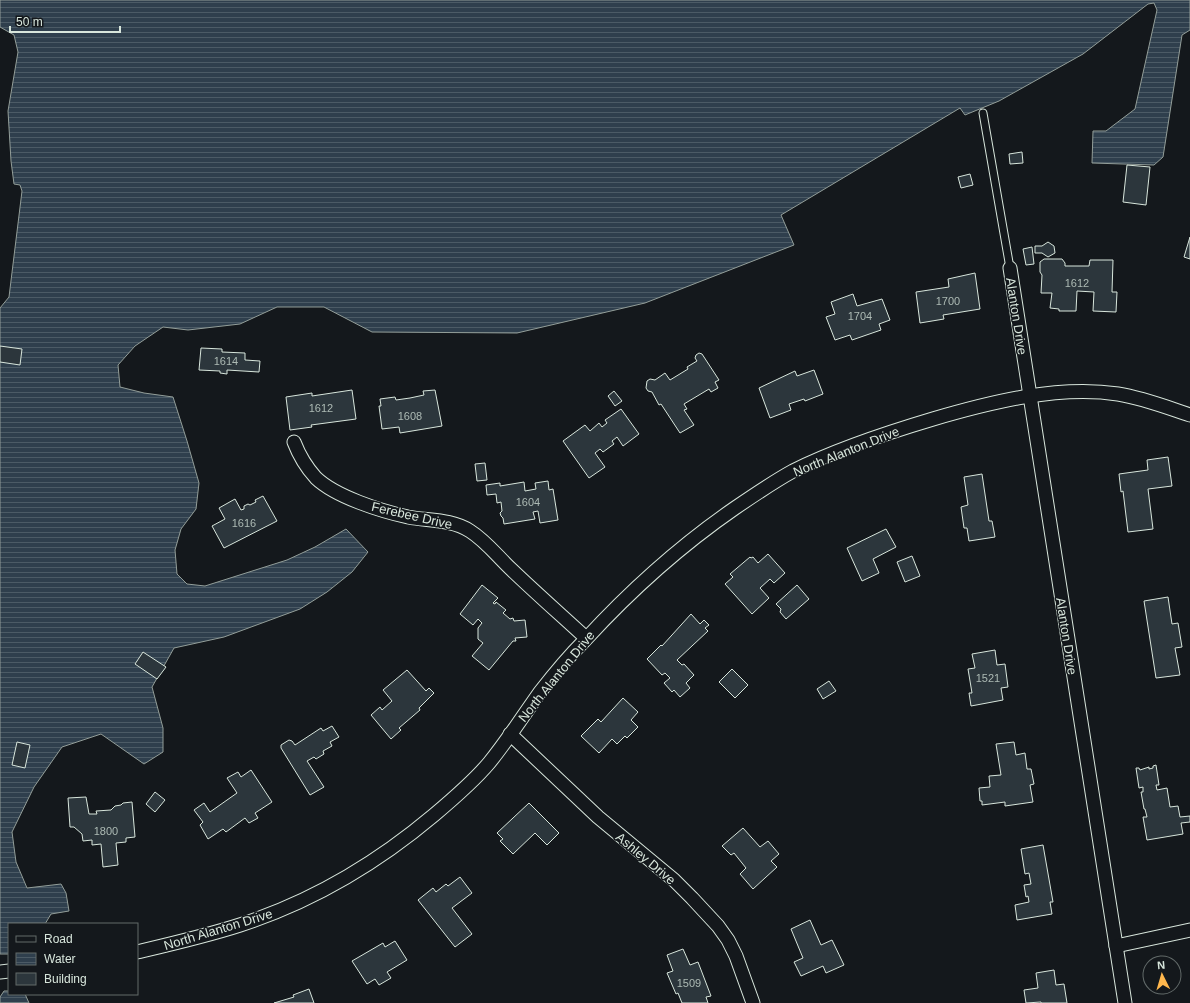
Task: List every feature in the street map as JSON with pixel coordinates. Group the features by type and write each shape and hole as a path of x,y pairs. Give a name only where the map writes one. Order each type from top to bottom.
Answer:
{"street":[{"name":"Alanton Drive","path":"1010,268 1125,1003"},
{"name":"North Alanton Drive","path":"138,952 242,924 283,909 331,886 394,846 433,816 469,784 488,763 543,689 586,638 612,611 677,551 706,528 743,502 789,473 847,448 902,428 969,408 1030,396 1064,392 1119,394 1158,404 1190,415"},
{"name":"Ferebee Drive","path":"294,442 306,466 317,478 330,488 386,511 409,517 444,521 469,530 586,638"},
{"name":"Ashley Drive","path":"510,734 598,817 674,880 718,926 728,940 736,956 752,1003"},
{"path":"1116,946 1190,930"}],"lane":[{"path":"983,113 1010,268"}],"water":[{"path":"0,0 1190,0 1190,30 1182,35 1163,157 1154,165 1092,163 1093,131 1106,131 1135,109 1157,10 1154,3 1148,4 1083,54 999,101 965,115 960,108 781,215 794,245 645,303 517,333 372,332 324,307 277,307 240,324 188,330 163,327 135,346 118,365 120,387 144,393 173,397 199,483 196,509 181,529 175,550 177,574 187,584 205,586 287,560 315,547 346,529 368,552 352,572 327,592 300,609 224,637 174,648 152,687 163,728 163,752 144,764 101,734 62,747 34,787 12,832 16,862 27,888 61,884 66,893 69,911 51,914 46,923 8,923 8,954 0,954 0,308 9,297 22,191 20,185 14,184 8,111 18,52 14,35 0,27"},
{"path":"4,991 8,991 8,995 25,995 29,1003 0,1003 0,997"}],"building":[{"path":"1022,152 1023,163 1010,164 1009,154"},
{"path":"1127,165 1150,167 1146,205 1123,202"},
{"path":"970,174 973,185 961,188 958,177"},
{"path":"1190,237 1190,259 1184,257"},
{"path":"1048,242 1054,246 1055,253 1048,257 1042,253 1035,253 1035,246 1042,246"},
{"path":"1032,247 1034,264 1026,265 1023,249"},
{"path":"1044,259 1062,259 1065,266 1089,266 1090,260 1113,260 1112,292 1117,292 1116,312 1093,311 1094,292 1077,291 1076,311 1059,311 1059,309 1050,308 1052,293 1041,293 1042,275 1040,272 1040,262"},
{"path":"975,273 980,309 943,315 944,319 920,323 916,292 949,287 948,279"},
{"path":"853,294 857,306 882,299 890,320 879,324 881,330 852,340 850,335 835,340 826,317 835,314 831,302"},
{"path":"0,346 22,349 20,365 0,362"},
{"path":"201,348 222,349 222,352 245,353 245,360 260,361 259,372 227,370 227,374 220,373 220,371 199,370"},
{"path":"699,353 702,354 719,380 715,382 718,388 711,392 709,389 684,404 687,409 684,410 694,425 680,433 661,404 659,405 652,392 648,391 646,388 647,381 650,379 655,380 665,373 670,380 688,369 687,367 697,361 695,358"},
{"path":"814,370 823,394 805,401 804,399 789,404 791,410 770,418 759,388 795,371 797,376"},
{"path":"352,390 356,419 311,425 312,427 290,430 286,397 312,393 312,396"},
{"path":"435,390 442,426 400,433 399,427 382,429 379,406 381,406 380,399 395,397 396,400 410,398 424,395 423,391"},
{"path":"614,391 622,401 615,406 608,396"},
{"path":"621,409 639,434 623,446 617,437 612,441 614,444 603,452 600,449 595,453 605,467 589,478 563,441 585,425 590,431 599,423 602,427 607,423 605,420"},
{"path":"1168,457 1172,486 1148,489 1153,529 1128,532 1123,491 1121,492 1119,474 1148,470 1147,460"},
{"path":"485,463 487,480 477,481 475,464"},
{"path":"982,474 989,521 992,521 995,537 969,541 967,528 964,528 961,507 968,505 964,477"},
{"path":"548,481 549,490 553,489 558,520 540,523 538,511 533,512 535,519 504,524 500,513 502,511 501,502 497,503 496,494 487,495 486,485 500,483 500,486 524,482 525,491 536,489 535,483"},
{"path":"263,496 277,521 224,548 212,526 225,519 219,508 235,499 241,510 244,509 244,506 256,502 255,500"},
{"path":"886,529 896,547 873,559 879,573 862,581 847,548"},
{"path":"768,554 785,573 774,583 770,579 760,588 769,598 752,614 725,584 733,577 730,574 750,557 753,557 758,563"},
{"path":"912,556 920,576 905,582 897,562"},
{"path":"482,585 498,598 493,603 495,604 496,602 506,610 503,613 510,619 513,618 514,621 525,620 527,637 515,638 516,641 513,641 489,670 472,656 483,643 478,639 478,628 482,623 478,619 473,625 460,614"},
{"path":"797,585 809,599 786,619 780,612 781,609 776,604"},
{"path":"1168,597 1172,624 1178,623 1182,647 1175,648 1180,675 1156,678 1144,601"},
{"path":"691,614 700,624 704,620 709,625 705,628 708,631 677,660 682,665 684,664 694,675 686,683 690,688 680,697 674,690 672,692 664,683 670,678 665,673 662,675 647,659 661,645 662,646"},
{"path":"995,650 997,665 1005,664 1008,687 1001,688 1003,700 971,706 969,693 972,693 968,669 975,668 972,654"},
{"path":"143,652 166,667 157,679 135,664"},
{"path":"732,669 748,685 735,698 719,682"},
{"path":"407,670 426,691 429,688 434,693 419,708 420,710 399,728 401,730 391,739 371,715 380,707 382,710 392,701 383,690"},
{"path":"829,681 836,691 823,699 817,689"},
{"path":"623,698 638,712 631,720 638,727 627,738 625,736 617,744 612,739 599,753 581,736 598,719 601,722"},
{"path":"332,726 339,737 330,742 332,746 323,751 324,754 316,759 314,757 307,761 324,787 310,795 281,748 281,745 289,740 295,745 321,728 323,731"},
{"path":"17,742 30,745 25,768 12,765"},
{"path":"1014,742 1016,755 1025,753 1027,769 1031,769 1034,784 1030,785 1033,802 1005,806 1005,802 982,805 982,801 980,801 979,788 990,787 989,776 1001,775 996,744"},
{"path":"1156,765 1159,785 1156,785 1157,790 1167,788 1170,807 1178,806 1180,817 1190,816 1190,822 1181,823 1183,834 1147,840 1143,817 1147,817 1141,792 1143,792 1143,787 1139,788 1136,768 1139,768 1140,770 1149,767 1149,769"},
{"path":"251,770 272,802 255,813 258,818 249,823 245,818 226,832 223,829 208,839 200,825 203,822 194,810 204,803 210,812 237,793 227,778 238,772 241,777"},
{"path":"155,792 165,800 155,812 146,804"},
{"path":"86,797 89,814 97,814 96,811 111,810 115,806 132,802 135,837 126,838 126,842 116,843 118,865 103,867 101,844 92,845 92,840 83,841 82,834 74,827 70,827 68,798"},
{"path":"529,803 559,833 547,845 535,833 513,854 500,841 503,839 497,833"},
{"path":"743,828 760,847 768,841 779,854 771,861 777,867 753,889 740,874 746,868 734,853 731,855 722,846"},
{"path":"1043,845 1053,902 1050,902 1052,914 1017,920 1015,905 1029,902 1028,896 1026,897 1024,885 1031,884 1029,873 1025,874 1021,849"},
{"path":"460,877 472,893 452,908 472,934 455,947 418,900 433,888 436,892 446,884 448,886"},
{"path":"810,920 821,945 832,940 844,965 826,973 823,966 801,976 794,962 803,958 791,929"},
{"path":"395,941 407,960 387,972 391,978 379,985 375,979 367,984 352,961 383,943 385,947"},
{"path":"683,949 690,965 698,962 711,996 706,997 708,1003 682,1003 678,993 676,994 667,973 673,971 667,955"},
{"path":"1054,970 1056,985 1064,984 1067,1003 1026,1003 1024,990 1038,988 1036,973"},
{"path":"309,989 314,1003 274,1003 294,997 293,995"}]}
